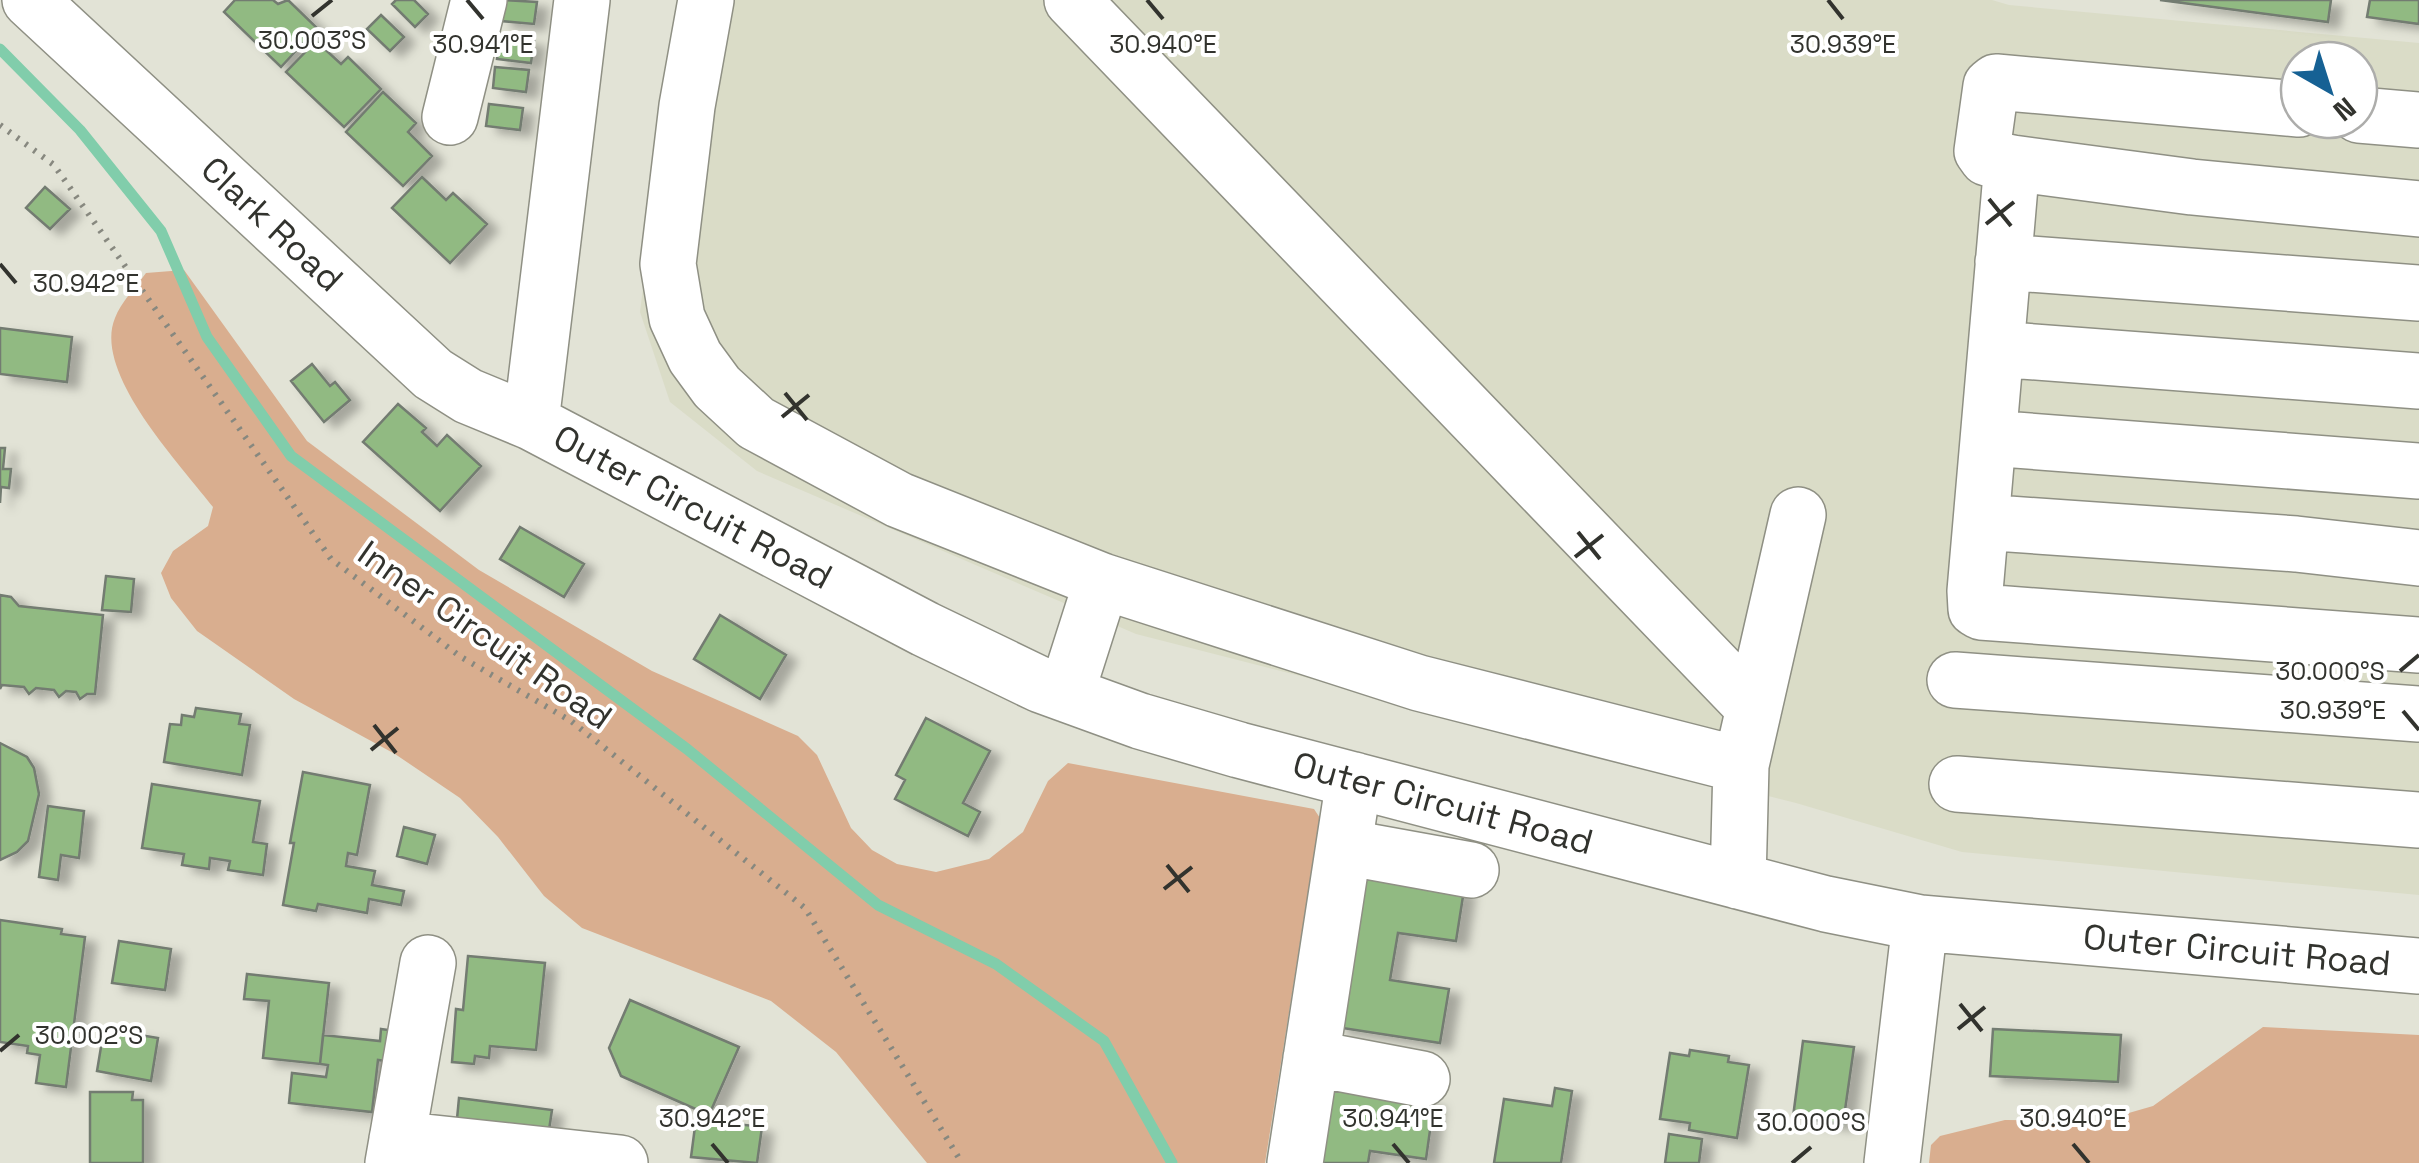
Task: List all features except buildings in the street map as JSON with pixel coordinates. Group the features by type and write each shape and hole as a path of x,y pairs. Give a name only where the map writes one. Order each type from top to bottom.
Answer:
{"street":[{"name":"Clark Road","path":"30,0 432,374 468,396 531,422"},
{"path":"450,117 479,0"},
{"path":"531,422 582,0"},
{"path":"706,0 687,106 668,264 677,318 695,357 716,388 756,423 898,500 1102,581 1419,683 1741,765"},
{"path":"1072,0 1754,708"},
{"path":"2279,107 1996,82 1990,86 1982,153 1987,158 2192,187 2419,209"},
{"path":"2379,117 2419,120"},
{"path":"2012,162 1974,603 1981,612 2419,645"},
{"path":"2004,262 2419,293"},
{"path":"1996,349 2419,380"},
{"name":"Outer Circuit Road","path":"531,422 925,629 1066,694 1140,722 1826,904 1920,923 2419,966"},
{"path":"1989,438 2419,471"},
{"path":"1738,881 1741,765 1798,515"},
{"path":"1982,522 2296,544 2419,558"},
{"path":"1066,694 1102,581"},
{"path":"1955,680 2419,714"},
{"path":"1295,1163 1354,780"},
{"path":"1957,784 2419,820"},
{"path":"1344,848 1470,870"},
{"path":"1892,1163 1920,923"},
{"path":"428,963 395,1151 620,1163"},
{"path":"1311,1058 1422,1080"}],"path":[{"name":"Inner Circuit Road","path":"0,124 54,165 330,559 461,657 572,722 805,908 962,1163"}],"shaded area":[{"path":"679,0 1992,0 2009,5 2419,43 2419,895 1962,852 1796,803 1136,634 757,471 670,402 640,312"},
{"path":"184,270 307,441 479,570 652,671 798,736 817,755 851,828 872,850 897,864 936,872 989,859 1023,832 1048,781 1068,763 1314,809 1320,818 1265,1163 927,1163 836,1052 771,1001 582,928 544,896 498,837 460,798 395,754 294,699 197,631 171,598 161,573 173,551 208,526 213,507 144,418 116,365 111,340 118,312 146,273"},
{"path":"2263,1027 2419,1035 2419,1163 1929,1163 1931,1145 1940,1136 2005,1120 2101,1121 2153,1106"}],"waterway":[{"path":"0,49 80,130 161,231 207,337 291,456 687,749 878,905 996,964 1104,1041 1172,1163"}]}
